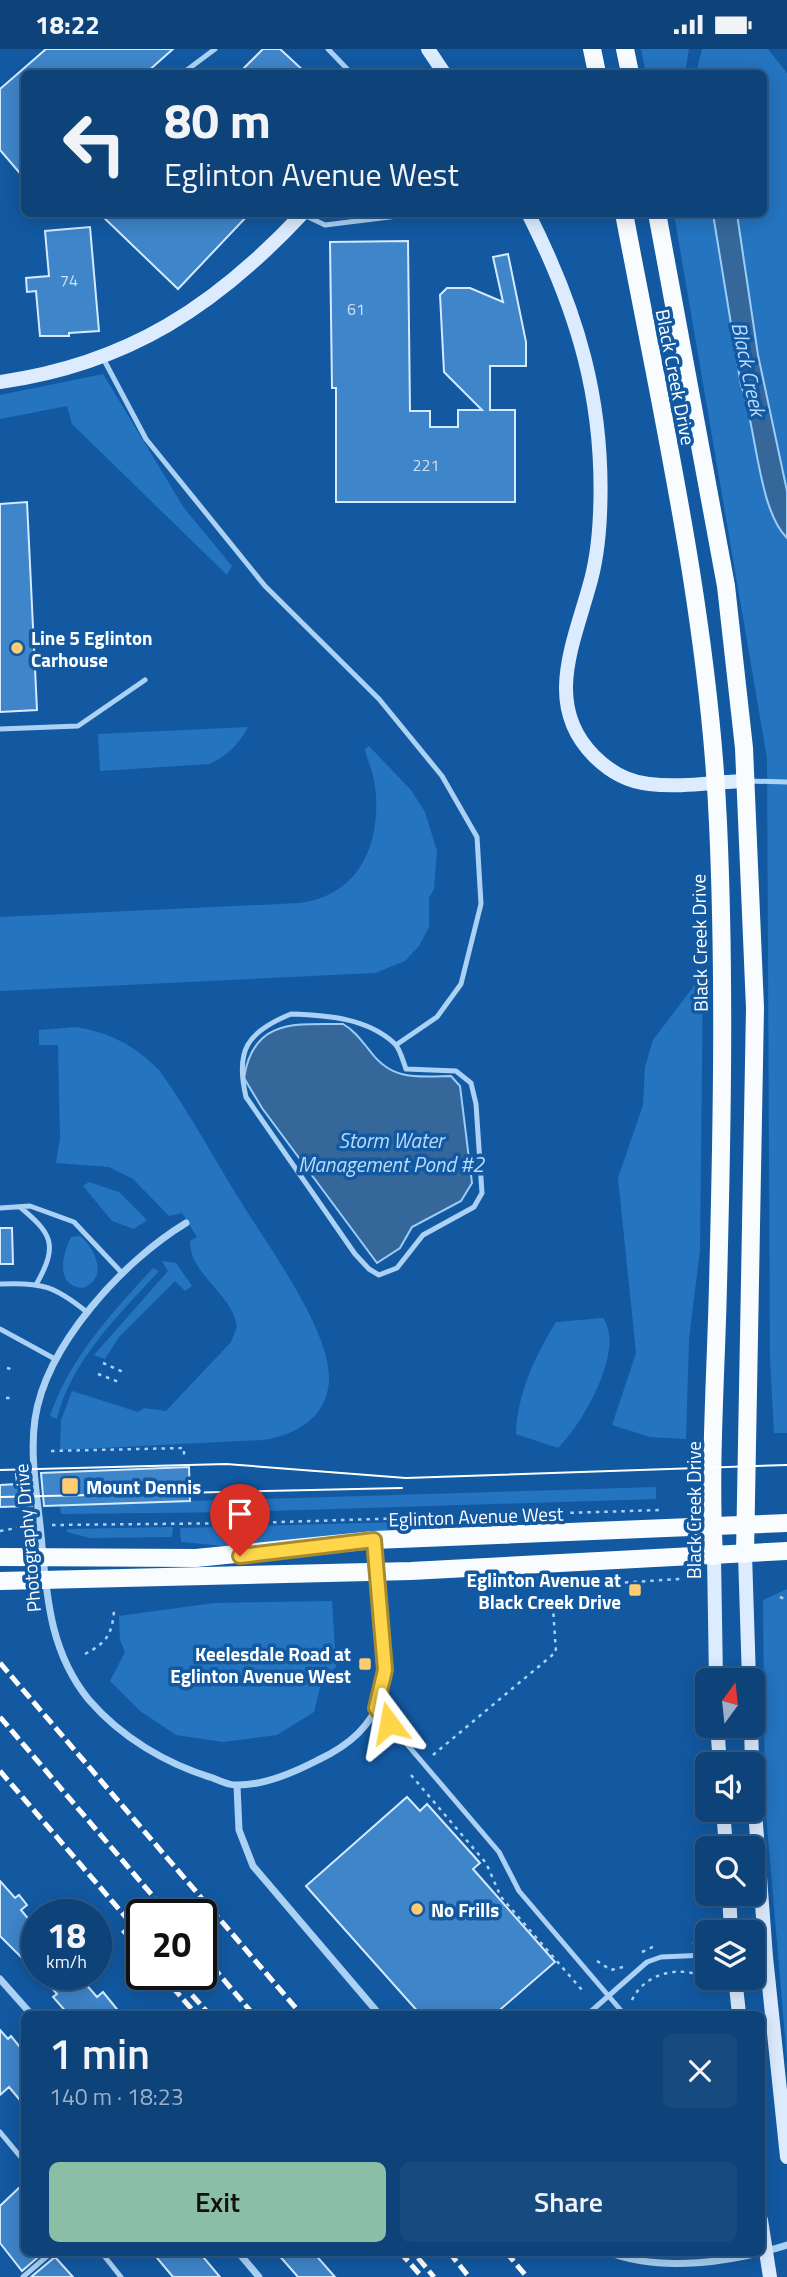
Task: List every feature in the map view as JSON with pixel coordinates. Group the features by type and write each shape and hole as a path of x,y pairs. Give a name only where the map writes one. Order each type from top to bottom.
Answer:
{"main road":[{"path":"592,49 596,70"},
{"path":"625,49 629,70"},
{"name":"Black Creek Drive","path":"625,217 687,546 715,782 722,991 712,1527 714,1556"},
{"name":"Black Creek Drive","path":"658,217 726,586 745,781 755,1008 745,1554"},
{"name":"Eglinton Avenue West","path":"0,1557 197,1558 374,1540 787,1523"},
{"path":"0,1581 377,1573 787,1551"}],"street":[{"path":"428,49 440,70"},
{"path":"0,382 52,373 103,358 168,327 215,296 249,267 299,217"},
{"path":"529,217 560,279 584,347 599,441 598,538 590,585 566,666 566,704 572,728 602,764 631,780 662,785 745,781"},
{"name":"Photography Drive","path":"186,1223 168,1234 123,1274 88,1313 55,1359 36,1417 34,1454 47,1607 61,1654 89,1699 105,1716 124,1733 162,1758 237,1786"},
{"path":"374,1540 385,1670 376,1708 360,1733 338,1751 293,1773 237,1786 239,1830 253,1866 376,2011"},
{"name":"Black Creek Drive","path":"745,1554 749,1668"},
{"name":"Black Creek Drive","path":"714,1556 716,1668"},
{"path":"756,1822 766,1958 787,2157"},
{"path":"0,1979 28,2011"},
{"path":"736,1990 739,2011"},
{"path":"770,2277 765,2252 787,2245"},
{"path":"241,2256 259,2277"},
{"path":"623,2256 654,2264 728,2256"}],"lane":[{"path":"187,70 215,49"},
{"path":"328,49 348,70"},
{"path":"308,217 325,225 390,217"},
{"path":"103,358 146,439 265,586 379,699 442,776 477,838 481,904 461,984 437,1017 396,1045"},
{"path":"0,729 78,726 145,680"},
{"path":"745,781 787,782"},
{"path":"291,1014 326,1014 368,1026 396,1045 406,1069 456,1071 471,1083 477,1104 482,1193 474,1207 423,1235 397,1268 379,1275 355,1254 246,1097 240,1071 245,1047 264,1025 291,1014"},
{"path":"0,1207 30,1206 74,1221 123,1274"},
{"path":"20,1207 45,1228 51,1243 47,1265 37,1283"},
{"path":"0,1284 37,1283 62,1292 88,1313"},
{"path":"0,1329 55,1359"},
{"path":"376,1708 499,1852 519,1891 621,2011"},
{"path":"591,2011 654,1959 695,1956"},
{"path":"0,2132 21,2157"},
{"path":"23,2277 47,2256"},
{"path":"104,2256 121,2277"}],"path":[{"path":"103,1363 123,1372"},
{"path":"98,1374 119,1382"},
{"path":"51,1451 184,1448 184,1456"},
{"path":"43,1525 249,1523 668,1510"},
{"path":"0,1531 30,1526"},
{"path":"506,1584 572,1586 683,1579"},
{"path":"433,1755 556,1652 552,1593"},
{"path":"780,1597 787,1600"},
{"path":"85,1654 105,1643 113,1630 114,1611"},
{"path":"411,1775 486,1863 501,1897 582,1990"},
{"path":"632,2000 651,1980 669,1972 695,1974"}],"shaded area":[{"path":"641,49 689,49 686,70 645,70"},
{"path":"702,49 768,49 787,73 787,491 758,355 737,217 767,217 767,70 697,70"},
{"path":"675,217 713,217 741,385 782,533 787,538 787,1433 774,1433 770,1358 767,758"},
{"path":"103,374 184,508 232,566 227,575 72,424 67,406 0,419 0,395"},
{"path":"248,727 232,749 210,764 100,771 98,734"},
{"path":"369,746 411,790 425,812 437,851 434,889 429,898 429,927 419,946 405,961 375,973 0,991 0,917 300,903 321,898 338,889 352,877 363,862 375,826 375,786 365,749"},
{"path":"703,974 700,1250 689,1339 686,1439 650,1437 612,1425 636,1353 618,1178 643,1105 645,1067 653,1040"},
{"path":"76,1027 121,1041 159,1070 293,1284 318,1332 326,1355 329,1376 324,1402 310,1421 300,1428 263,1440 60,1450 61,1420 72,1391 138,1412 144,1408 166,1411 231,1342 237,1327 228,1304 196,1264 190,1241 197,1237 182,1213 169,1216 133,1179 109,1167 56,1163 60,1138 58,1045 39,1045 39,1030"},
{"path":"89,1182 119,1192 147,1220 134,1229 112,1221 83,1186"},
{"path":"80,1236 94,1254 98,1269 92,1282 82,1288 68,1282 63,1271 64,1257 71,1237"},
{"path":"162,1261 176,1263 192,1286 185,1291 175,1281 119,1337 105,1359 94,1355 168,1271"},
{"path":"153,1268 159,1271 113,1321 85,1358 73,1377 57,1419 50,1416 58,1395 81,1355 108,1319"},
{"path":"603,1318 609,1332 605,1367 589,1405 568,1437 558,1448 516,1434 520,1404 528,1376 556,1322"},
{"path":"656,1487 656,1499 240,1512 61,1514 60,1505"},
{"path":"403,1522 403,1530 233,1547 181,1542 180,1528"},
{"path":"173,1527 172,1537 90,1538 67,1532 67,1529"},
{"path":"515,1576 612,1580 575,1583 476,1580"},
{"path":"787,1589 787,2060 765,1802 763,1600"},
{"path":"332,1601 336,1667 322,1680 314,1712 277,1735 223,1742 176,1735 140,1711 110,1681 125,1652 120,1640 119,1616 214,1603"}],"water":[{"name":"Black Creek","path":"713,217 737,217 758,355 787,491 787,538 777,525 770,508 741,385"},
{"name":"Storm Water Management Pond #2","path":"343,1024 387,1068 406,1075 451,1076 460,1086 472,1183 461,1201 412,1227 400,1248 377,1263 262,1108 244,1078 256,1045 266,1035 293,1026"}],"building":[{"path":"46,49 173,49 149,70 22,70"},
{"path":"263,49 280,49 303,70 242,70"},
{"path":"21,71 21,174 0,150 0,89"},
{"path":"103,217 246,217 178,289"},
{"path":"90,227 99,331 69,333 69,336 40,336 36,291 27,292 26,278 49,276 45,231"},
{"path":"408,241 410,411 430,411 430,427 458,427 458,410 482,410 444,372 440,295 447,288 470,288 503,302 493,257 508,254 526,342 526,366 490,366 490,410 515,410 515,502 336,502 336,388 332,388 330,242"},
{"name":"Line 5 Eglinton Carhouse","path":"27,502 37,710 0,712 0,504"},
{"path":"0,1228 12,1228 13,1264 0,1264"},
{"path":"189,1467 190,1501 44,1506 41,1473"},
{"path":"16,1474 28,1474 32,1506 0,1507 0,1485 17,1484"},
{"name":"No Frills","path":"407,1797 420,1811 427,1804 480,1863 473,1869 555,1962 498,2011 417,2011 306,1886"},
{"path":"0,1881 15,1898 19,1895 22,1899 21,1957 0,1936"},
{"path":"54,1990 91,1990 97,1997 103,1992 119,2011 65,2011 53,1997 57,1994"},
{"path":"0,2030 8,2039 11,2036 21,2048 21,2101 9,2087 0,2095"},
{"path":"21,2186 21,2256 39,2256 22,2271 0,2243 0,2206"},
{"path":"155,2256 202,2256 220,2277 173,2277"},
{"path":"280,2256 317,2256 335,2277 298,2277"},
{"path":"55,2257 73,2277 31,2277"}],"tram line":[{"path":"0,1470 226,1464 406,1478 787,1465"},
{"path":"0,1497 402,1488"}],"railway":[{"path":"0,1663 298,2011"},
{"path":"0,1717 155,1899"},
{"path":"0,1771 126,1917"},
{"path":"123,1930 126,1933"},
{"path":"217,1972 250,2011"},
{"path":"175,1990 193,2011"},
{"path":"192,1995 206,2011"},
{"path":"404,2256 422,2277"},
{"path":"452,2256 469,2277"},
{"path":"509,2256 527,2277"},
{"path":"418,2258 434,2277"}],"place":[{"name":"Line 5 Eglinton Carhouse","path":"17,648"},
{"name":"Mount Dennis","path":"70,1486"},
{"name":"Eglinton Avenue at Black Creek Drive","path":"635,1590"},
{"name":"Keelesdale Road at Eglinton Avenue West","path":"365,1664"},
{"name":"No Frills","path":"417,1909"}],"route":[{"path":"240,1556 374,1540 385,1670 384,1684 376,1708 389,1723"}]}
